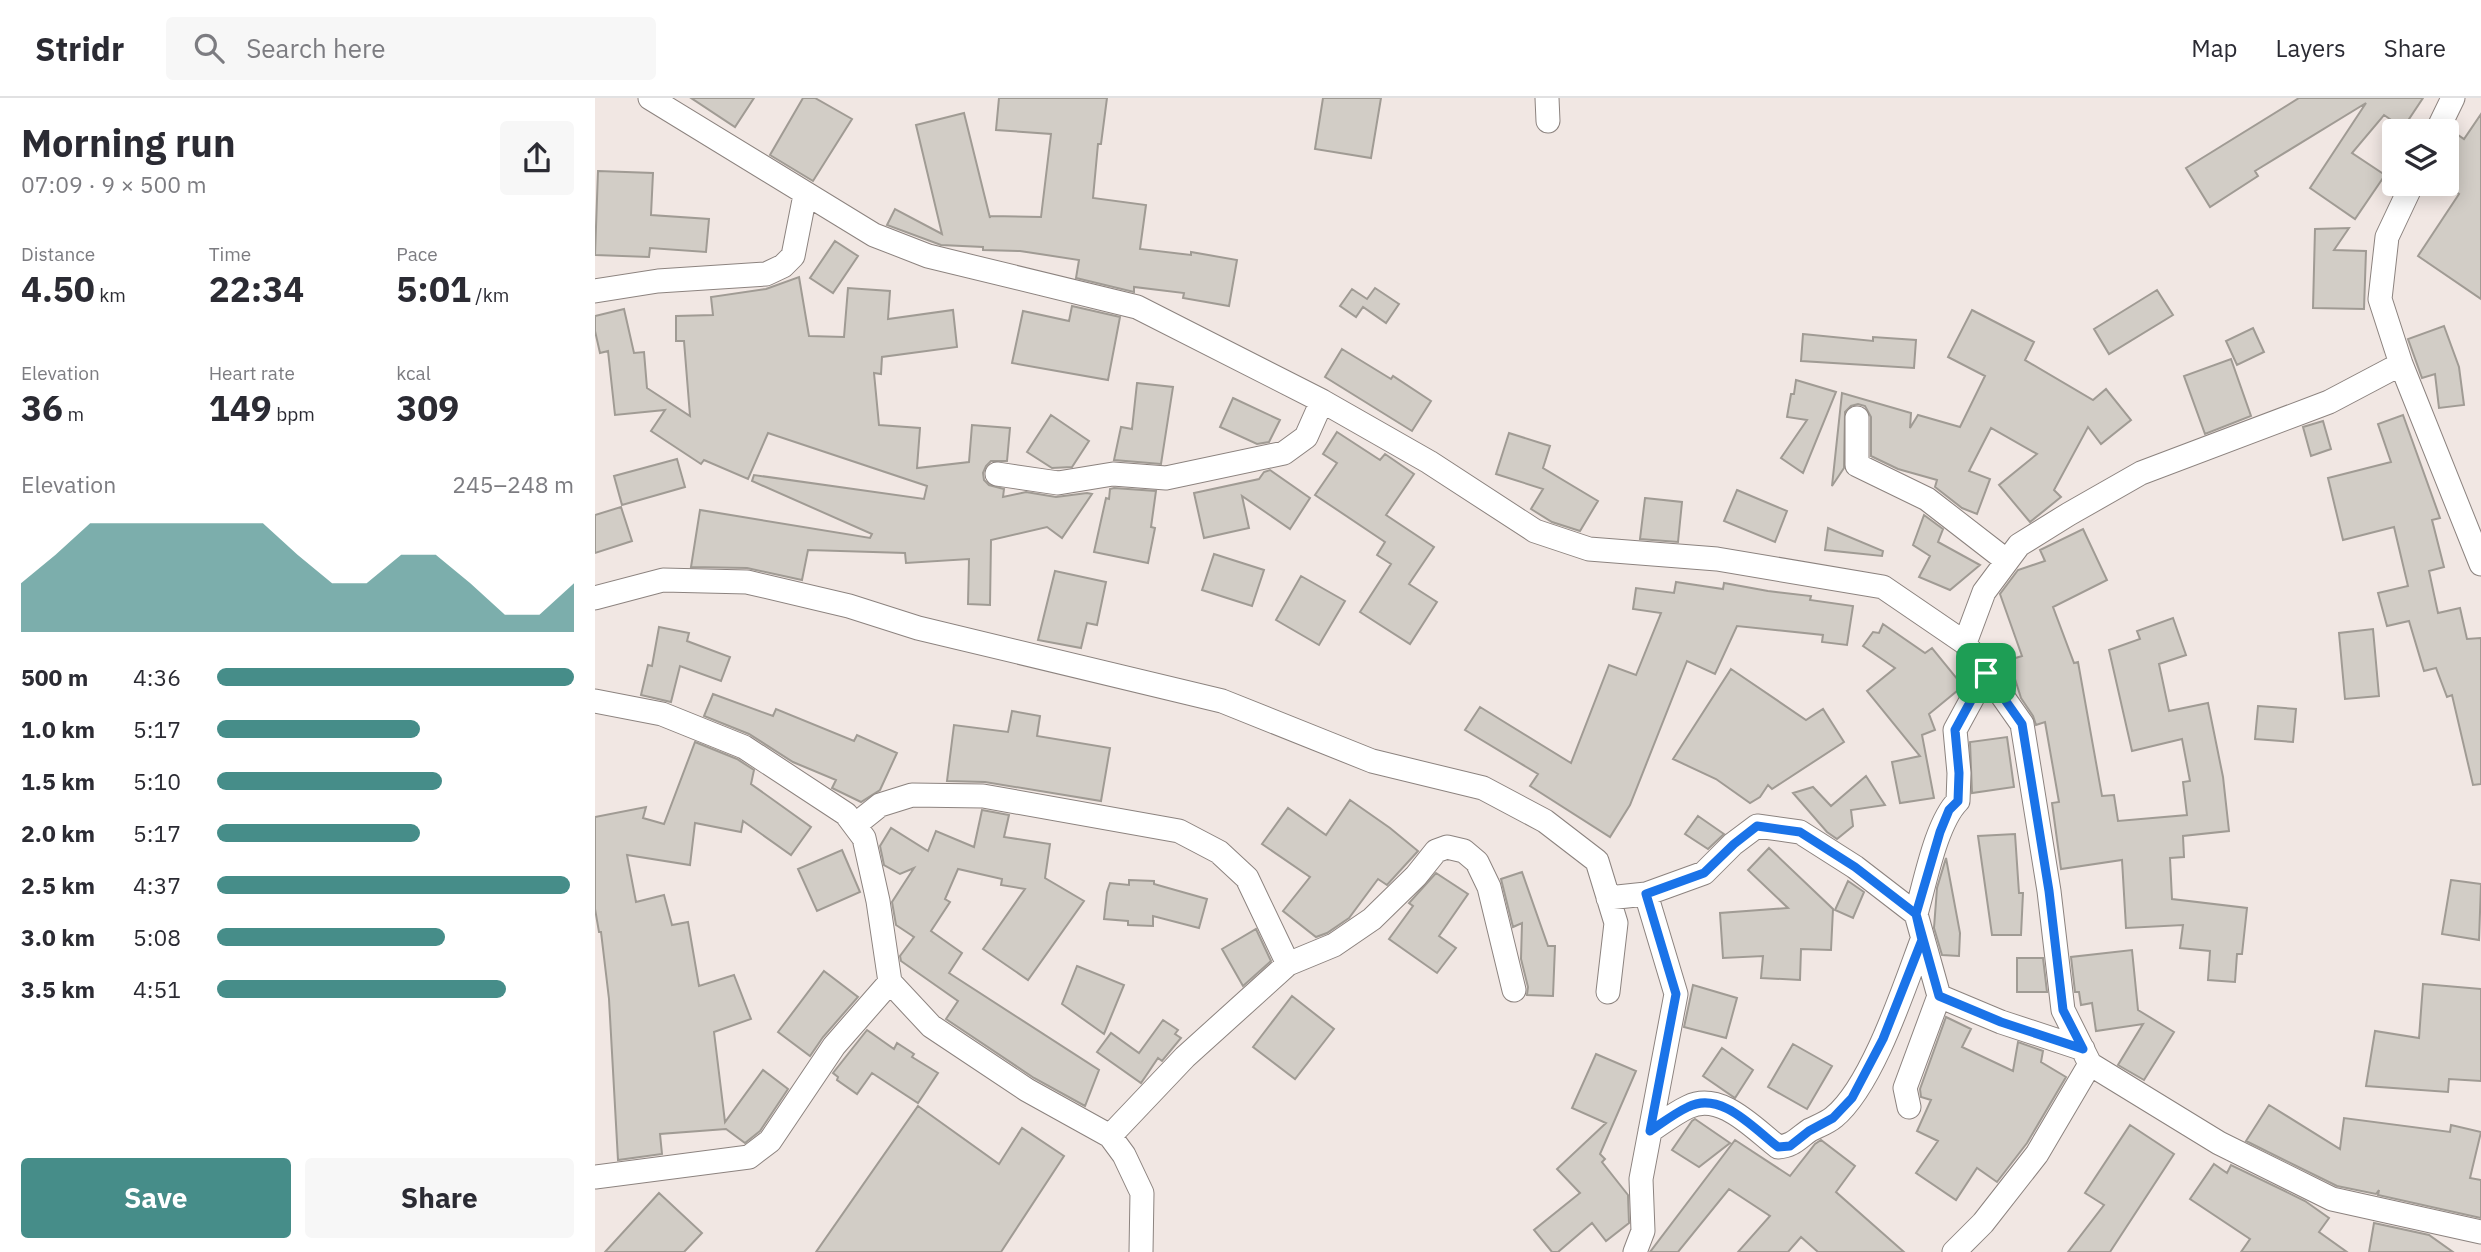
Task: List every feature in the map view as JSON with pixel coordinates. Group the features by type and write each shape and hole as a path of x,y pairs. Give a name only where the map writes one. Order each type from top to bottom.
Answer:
{"street":[{"path":"650,98 874,235 928,256 1137,307 1322,401 1429,462 1535,531 1589,550 1717,559 1883,587 1965,643 2022,724 2049,891 2063,1010 2086,1056"},
{"path":"2443,119 2453,98"},
{"path":"595,291 658,281 766,274 783,266 793,256 805,195"},
{"path":"2406,196 2387,237 2380,299 2401,364 2481,564"},
{"path":"1965,643 1984,592 2019,545 2141,473 2329,402 2401,364"},
{"path":"997,474 1058,484 1113,474 1166,478 1284,453 1306,437 1322,401"},
{"path":"1857,418 1857,465 1927,499 2007,561"},
{"path":"595,598 663,580 747,582 849,606 919,628 1222,701 1372,761 1483,788 1545,821 1597,861 1616,923 1608,992"},
{"path":"1909,1107 1905,1088 1939,996 1916,914 1940,832 1949,810 1958,801 1959,773 1955,730 1986,673"},
{"path":"595,701 662,714 744,747 846,814 864,838 878,901 890,982 931,1026 1027,1090 1111,1136 1124,1155 1142,1193 1141,1252"},
{"path":"855,825 880,805 912,795 983,796 1179,831 1219,852 1247,878 1288,964"},
{"path":"1608,898 1646,894 1704,873 1757,826 1800,832 1855,867 1916,914"},
{"path":"1111,1136 1185,1057 1288,964 1334,945 1372,919 1416,876 1436,851 1447,847 1464,851 1477,862 1489,887 1514,990"},
{"path":"1635,1252 1643,1231 1641,1179 1676,994 1646,894"},
{"path":"1650,1131 1690,1106 1706,1103 1723,1105 1778,1147 1790,1146 1809,1131 1833,1118 1852,1098 1883,1039 1922,940"},
{"path":"595,1177 749,1157 769,1141 834,1046 890,982"},
{"path":"1939,996 2086,1056 2219,1143 2332,1199 2481,1232"},
{"path":"1954,1252 1983,1223 2037,1154 2086,1056"}],"building":[{"path":"691,98 754,98 735,127"},
{"path":"803,98 815,98 852,119 813,181 770,155"},
{"path":"999,98 1107,98 1101,144 1098,144 1093,198 1146,205 1140,249 1191,255 1191,252 1237,260 1229,306 1183,298 1184,293 1134,287 1134,292 1076,278 1079,260 1020,251 941,245 887,225 895,209 942,234 916,125 964,113 990,218 1041,217 1051,134 996,130"},
{"path":"1323,98 1381,98 1371,158 1315,149"},
{"path":"2299,98 2423,98 2409,119 2390,119 2384,115 2352,153 2382,173 2382,179 2355,219 2310,188 2366,103 2255,171 2258,176 2210,207 2186,168"},
{"path":"2481,114 2481,299 2418,256 2459,196 2459,136 2464,139"},
{"path":"598,171 653,173 651,215 709,219 706,252 650,248 649,257 595,255"},
{"path":"2349,228 2334,250 2366,251 2364,309 2313,308 2315,229"},
{"path":"835,241 858,256 833,293 810,278"},
{"path":"799,277 809,336 844,337 848,288 890,291 888,319 953,310 957,347 882,357 881,374 874,373 879,425 920,428 917,468 969,462 972,425 1010,428 1007,461 991,461 983,473 984,480 989,485 1004,489 1003,497 1026,492 1056,497 1092,494 1062,538 1047,527 991,540 990,605 968,604 969,559 906,563 905,553 808,550 802,580 747,568 691,567 700,510 870,538 872,534 752,481 754,475 924,499 927,486 768,433 748,479 704,460 701,464 651,431 665,410 615,415 608,351 600,353 595,316 624,309 634,353 644,352 647,388 690,416 684,341 676,341 676,316 713,315 711,297 766,289"},
{"path":"1375,288 1399,304 1386,323 1363,307 1356,317 1340,306 1352,289 1367,299"},
{"path":"2157,290 2173,315 2109,354 2094,329"},
{"path":"1072,306 1120,317 1108,380 1012,363 1023,311 1069,321"},
{"path":"1972,310 2034,342 2025,360 2093,400 2106,389 2131,420 2101,444 2088,427 2054,490 2061,497 2030,522 1999,485 2037,454 1991,428 1969,471 1990,479 1977,514 1962,508 1935,487 1937,480 1898,469 1871,456 1871,417 1865,406 1858,404 1845,412 1844,468 1832,486 1842,393 1911,413 1910,428 1918,415 1960,427 1985,376 1948,357"},
{"path":"2444,326 2459,367 2464,405 2439,408 2435,374 2422,378 2408,339"},
{"path":"2253,328 2264,352 2237,365 2226,341"},
{"path":"1803,334 1873,341 1873,337 1916,340 1914,368 1801,361"},
{"path":"1342,349 1391,379 1393,376 1431,401 1412,431 1325,377"},
{"path":"2231,359 2251,416 2205,434 2184,376"},
{"path":"1796,380 1836,392 1803,473 1781,458 1807,420 1787,417"},
{"path":"1137,383 1173,387 1161,464 1114,460 1121,427 1132,429"},
{"path":"1233,398 1280,420 1269,442 1257,444 1220,427"},
{"path":"1051,415 1089,441 1072,467 1052,468 1027,452"},
{"path":"2403,415 2440,518 2432,520 2444,567 2429,571 2438,613 2460,608 2467,639 2481,638 2481,784 2473,785 2452,695 2447,697 2436,668 2424,671 2409,621 2387,626 2378,593 2408,586 2394,527 2343,540 2328,478 2391,462 2378,424"},
{"path":"2323,421 2331,449 2311,456 2303,427"},
{"path":"1337,432 1380,460 1385,454 1414,474 1386,515 1434,547 1409,584 1437,602 1410,644 1360,612 1391,564 1377,555 1385,542 1315,495 1337,463 1323,454"},
{"path":"1509,433 1550,446 1543,468 1598,501 1580,531 1552,522 1531,509 1543,489 1496,474"},
{"path":"677,459 685,487 622,505 614,476"},
{"path":"1270,470 1310,498 1290,529 1242,496 1249,528 1204,538 1194,493 1259,479 1264,472"},
{"path":"1110,489 1156,491 1151,527 1155,528 1148,563 1094,552 1106,498 1109,499"},
{"path":"1737,490 1787,511 1775,542 1724,521"},
{"path":"1645,498 1682,502 1678,542 1640,539"},
{"path":"621,507 632,541 595,553 595,515"},
{"path":"1924,515 1943,529 1938,542 1980,565 1950,590 1919,577 1930,556 1913,545"},
{"path":"1828,528 1883,551 1882,556 1825,550"},
{"path":"2083,529 2107,580 2053,607 2074,663 2078,662 2102,796 2114,795 2118,821 2187,815 2183,782 2190,781 2182,739 2132,751 2109,650 2140,639 2137,631 2173,618 2186,655 2159,664 2169,711 2208,703 2223,777 2229,831 2183,836 2184,857 2170,858 2172,899 2247,908 2242,954 2237,954 2235,982 2208,980 2210,951 2180,948 2183,925 2126,928 2122,860 2061,869 2052,803 2059,802 2045,722 2036,725 2021,698 2009,660 2022,656 2000,594 2018,570 2045,561 2040,550"},
{"path":"1214,554 1264,570 1252,606 1202,590"},
{"path":"1055,571 1106,582 1097,625 1087,623 1081,648 1038,640"},
{"path":"1301,576 1345,601 1319,645 1276,620"},
{"path":"1676,582 1723,589 1724,583 1811,596 1810,600 1853,606 1847,645 1822,642 1823,635 1737,626 1715,674 1687,661 1630,805 1610,837 1530,786 1538,774 1465,730 1480,707 1571,763 1609,665 1636,675 1661,613 1633,609 1636,588 1674,593"},
{"path":"1883,624 1925,653 1932,648 1963,686 1929,714 1935,730 1922,735 1934,798 1900,803 1892,762 1920,756 1867,691 1895,668 1863,646 1873,632 1879,633"},
{"path":"659,627 689,633 687,641 730,657 721,681 680,666 671,702 641,695 648,665 652,666"},
{"path":"2373,629 2379,696 2345,699 2339,633"},
{"path":"1731,669 1806,720 1823,709 1844,742 1772,789 1768,785 1760,797 1750,803 1716,779 1673,759"},
{"path":"713,694 773,716 776,709 854,741 857,735 897,753 880,790 861,802 832,788 836,780 793,762 749,734 704,716"},
{"path":"2258,706 2296,709 2293,742 2255,739"},
{"path":"1012,711 1040,716 1037,736 1110,748 1101,801 985,782 947,781 954,725 1008,732"},
{"path":"2007,737 2014,787 1972,793 1970,742"},
{"path":"695,742 737,759 754,770 751,784 811,827 791,855 743,821 741,832 695,823 690,865 627,855 636,902 664,895 672,925 688,922 699,986 734,975 751,1019 714,1032 725,1122 763,1070 788,1089 760,1131 745,1143 726,1129 660,1134 662,1154 618,1160 609,999 601,932 595,909 595,817 646,807 643,818 664,824"},
{"path":"1866,776 1885,805 1851,810 1853,826 1837,839 1827,832 1793,793 1813,787 1831,806"},
{"path":"1350,800 1418,851 1387,885 1378,879 1349,918 1316,937 1283,911 1310,877 1262,844 1288,808 1326,835"},
{"path":"982,810 1009,815 1004,837 1050,844 1045,878 1084,901 1028,980 983,949 1025,889 1001,885 1002,879 958,869 945,899 950,902 931,931 962,953 949,973 1099,1070 1085,1106 1034,1078 946,1019 958,1001 901,961 900,956 914,937 896,925 892,902 914,868 900,874 884,865 880,846 891,828 928,851 936,831 974,847"},
{"path":"1698,816 1724,834 1708,849 1685,834"},
{"path":"2015,834 2019,893 2023,893 2021,935 1992,935 1978,836"},
{"path":"1769,848 1833,909 1831,950 1801,949 1800,980 1761,978 1763,956 1723,958 1720,913 1788,908 1748,870"},
{"path":"842,850 860,892 817,911 798,869"},
{"path":"1946,858 1960,933 1959,956 1942,955 1934,928 1937,888"},
{"path":"1522,872 1548,946 1555,946 1553,996 1527,995 1528,987 1521,959 1522,923 1513,927 1501,879"},
{"path":"1436,873 1468,894 1439,936 1456,948 1437,973 1389,939 1413,906 1409,903"},
{"path":"1129,880 1154,881 1154,884 1207,899 1199,928 1153,916 1153,926 1128,925 1128,921 1104,919 1110,883 1129,885"},
{"path":"2451,880 2481,884 2479,940 2442,934"},
{"path":"1848,881 1864,892 1853,918 1835,910"},
{"path":"1256,929 1271,961 1243,986 1222,949"},
{"path":"2132,950 2138,1010 2174,1032 2144,1080 2118,1065 2143,1024 2096,1031 2092,1003 2081,1005 2079,992 2075,992 2071,957"},
{"path":"2017,958 2043,958 2047,992 2017,992"},
{"path":"1077,966 1124,985 1104,1034 1062,1004"},
{"path":"824,971 858,997 810,1056 778,1032"},
{"path":"2423,984 2481,989 2481,1081 2449,1079 2448,1092 2366,1086 2375,1031 2419,1038"},
{"path":"1693,985 1737,998 1726,1038 1684,1027"},
{"path":"1292,996 1334,1029 1295,1079 1253,1047"},
{"path":"1946,1017 1971,1029 1962,1047 2013,1071 2018,1042 2043,1051 2041,1062 2066,1077 2027,1143 1997,1182 1977,1168 1956,1200 1916,1173 1938,1141 1917,1131 1931,1100 1921,1097 1920,1089"},
{"path":"1163,1020 1178,1030 1175,1034 1181,1038 1162,1061 1158,1058 1141,1083 1097,1052 1111,1033 1139,1053"},
{"path":"867,1030 894,1049 897,1043 914,1054 912,1057 938,1073 918,1103 872,1073 857,1094 837,1080 838,1077 833,1073"},
{"path":"1793,1044 1832,1066 1807,1109 1768,1087"},
{"path":"1722,1048 1753,1070 1735,1098 1703,1076"},
{"path":"1596,1054 1636,1071 1600,1154 1605,1159 1602,1162 1628,1195 1629,1223 1606,1241 1592,1223 1558,1252 1552,1252 1534,1230 1580,1193 1557,1169 1606,1123 1572,1108"},
{"path":"2269,1105 2340,1149 2344,1118 2450,1132 2451,1125 2481,1132 2470,1178 2481,1180 2481,1218 2378,1195 2379,1190 2376,1194 2337,1186 2246,1141"},
{"path":"918,1106 999,1164 1022,1128 1064,1156 1001,1252 816,1252"},
{"path":"1695,1119 1730,1143 1699,1167 1672,1150"},
{"path":"2130,1125 2174,1154 2110,1252 2068,1252 2104,1205 2085,1193"},
{"path":"1735,1140 1790,1176 1821,1140 1855,1166 1836,1192 1904,1252 1818,1252 1801,1237 1788,1252 1738,1252 1770,1216 1729,1189 1678,1252 1650,1252"},
{"path":"2214,1164 2227,1173 2231,1165 2305,1201 2329,1218 2319,1232 2347,1252 2241,1252 2250,1239 2190,1199"},
{"path":"659,1193 702,1233 684,1252 605,1252"},
{"path":"2374,1223 2429,1235 2453,1252 2369,1252"}],"route":[{"path":"1986,673 1955,730 1959,773 1958,801 1949,810 1940,832 1916,914 1922,940 1883,1039 1852,1098 1833,1118 1809,1131 1790,1146 1778,1147 1723,1105 1706,1103 1690,1106 1650,1131 1676,994 1646,894 1704,873 1757,826 1800,832 1855,867 1916,914 1934,987 1939,996 2001,1022 2083,1049 2063,1010 2049,891 2022,724 1986,673"}]}
